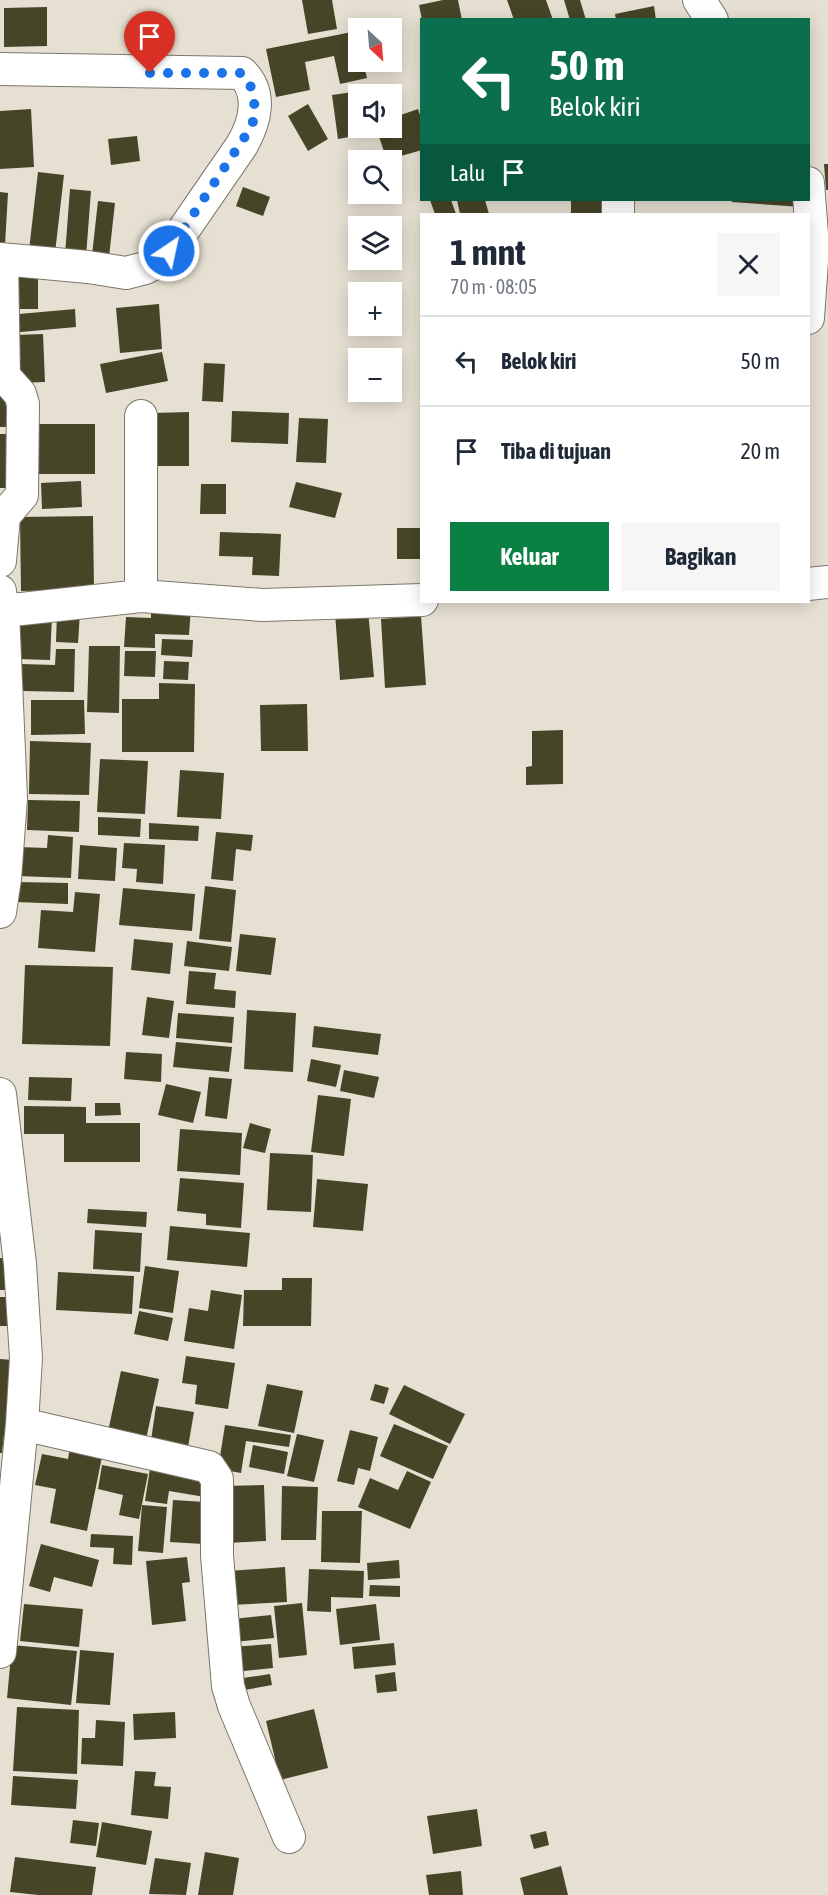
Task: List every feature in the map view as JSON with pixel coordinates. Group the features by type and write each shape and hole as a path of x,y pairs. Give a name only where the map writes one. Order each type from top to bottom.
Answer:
{"street":[{"path":"699,0 711,18"},
{"path":"0,69 242,73 250,81 253,89 255,112 252,126 242,145 169,251 159,261 126,273 1,259 4,376 20,394 23,416 22,495 4,516 0,561"},
{"path":"809,201 813,247 810,290"},
{"path":"141,416 141,596"},
{"path":"810,584 828,582"},
{"path":"0,912 5,879 11,798 1,604 141,596 263,605 420,600"},
{"path":"0,1094 10,1170 26,1358 22,1424 1,1633"},
{"path":"22,1424 209,1467 214,1473 218,1485 217,1555 228,1686 234,1706 290,1837"}],"building":[{"path":"302,0 332,0 337,29 308,34"},
{"path":"443,0 458,0 462,18 422,18 419,5"},
{"path":"507,0 546,0 552,18 513,18"},
{"path":"564,0 580,0 585,18 569,18"},
{"path":"654,6 656,18 616,18 615,14"},
{"path":"47,7 47,46 4,47 4,8"},
{"path":"348,33 348,72 366,72 367,78 340,84 334,56 305,62 310,90 276,97 266,49"},
{"path":"348,93 348,137 338,139 332,95"},
{"path":"308,104 328,139 308,151 288,116"},
{"path":"31,109 34,167 0,169 0,111"},
{"path":"418,109 420,151 402,156 402,150 384,150 379,138 402,138 402,115"},
{"path":"137,136 140,161 111,165 108,139"},
{"path":"824,164 828,164 828,190 826,190"},
{"path":"38,172 64,175 55,253 29,250"},
{"path":"243,187 270,197 263,216 236,206"},
{"path":"70,189 91,191 86,257 65,255"},
{"path":"0,192 8,193 5,245 0,244"},
{"path":"98,201 115,203 109,257 92,255"},
{"path":"430,201 451,201 456,213 435,213"},
{"path":"457,201 485,201 489,213 460,213"},
{"path":"571,201 603,201 602,213 571,213"},
{"path":"802,201 802,207 732,202"},
{"path":"7,268 38,268 38,309 7,309"},
{"path":"159,304 162,349 120,353 116,308"},
{"path":"75,309 76,327 10,333 8,315"},
{"path":"43,334 45,382 17,383 16,335"},
{"path":"162,352 168,381 106,393 100,364"},
{"path":"204,363 225,364 223,402 202,401"},
{"path":"0,390 11,390 12,427 0,427"},
{"path":"232,411 289,413 288,444 231,442"},
{"path":"189,412 189,466 154,466 153,413"},
{"path":"299,418 328,419 326,463 296,462"},
{"path":"33,424 95,424 95,474 33,474"},
{"path":"0,434 16,434 15,488 0,488"},
{"path":"81,481 82,507 42,509 41,483"},
{"path":"296,482 342,493 335,518 289,507"},
{"path":"201,484 226,484 226,514 200,514"},
{"path":"93,516 94,590 21,591 20,517"},
{"path":"397,528 420,528 420,559 397,559"},
{"path":"220,532 281,534 279,576 252,575 253,557 219,556"},
{"path":"151,605 191,607 189,635 155,634 155,648 124,647 126,617 151,618"},
{"path":"368,610 374,677 340,680 335,613"},
{"path":"57,612 80,613 78,643 56,642"},
{"path":"18,615 52,616 50,660 17,659"},
{"path":"421,616 426,685 385,688 381,619"},
{"path":"162,639 193,640 192,657 161,655"},
{"path":"89,646 120,646 119,713 87,712"},
{"path":"56,649 75,649 74,692 21,691 21,664 55,665"},
{"path":"125,651 156,651 155,677 124,676"},
{"path":"164,661 189,662 188,680 163,679"},
{"path":"159,683 195,684 194,752 122,752 122,699 159,699"},
{"path":"31,700 84,700 85,734 31,735"},
{"path":"307,704 308,751 261,751 260,705"},
{"path":"563,730 563,784 526,785 526,767 532,766 532,731"},
{"path":"30,741 91,743 89,795 29,794"},
{"path":"100,759 148,761 145,814 97,812"},
{"path":"180,770 224,773 221,819 177,817"},
{"path":"28,800 80,801 79,832 27,830"},
{"path":"98,817 141,819 140,837 98,835"},
{"path":"149,823 199,826 198,841 149,839"},
{"path":"216,832 253,835 251,851 236,849 233,881 211,879"},
{"path":"48,835 73,837 71,878 17,876 18,847 47,848"},
{"path":"124,843 165,845 163,884 136,882 137,869 122,868"},
{"path":"80,845 117,848 115,881 78,879"},
{"path":"17,882 68,883 68,904 16,902"},
{"path":"205,886 236,890 231,942 199,939"},
{"path":"123,888 195,894 192,931 119,925"},
{"path":"75,892 100,894 95,952 38,948 41,910 73,912"},
{"path":"240,934 276,938 271,975 236,971"},
{"path":"134,939 173,943 170,974 131,970"},
{"path":"187,941 232,947 229,971 184,966"},
{"path":"25,965 113,967 110,1046 22,1044"},
{"path":"189,971 216,973 214,989 236,991 235,1008 186,1004"},
{"path":"147,997 174,1001 169,1038 142,1035"},
{"path":"247,1010 296,1013 293,1072 244,1069"},
{"path":"178,1013 234,1017 232,1043 176,1038"},
{"path":"314,1026 381,1034 378,1055 312,1047"},
{"path":"176,1042 232,1047 229,1072 173,1067"},
{"path":"126,1052 162,1054 161,1082 124,1079"},
{"path":"311,1059 341,1065 336,1087 307,1081"},
{"path":"344,1070 379,1077 374,1098 340,1091"},
{"path":"29,1077 72,1078 71,1101 28,1100"},
{"path":"209,1077 232,1079 227,1119 205,1116"},
{"path":"166,1084 201,1092 193,1123 158,1115"},
{"path":"318,1095 351,1099 344,1156 311,1152"},
{"path":"95,1103 120,1103 121,1115 95,1116"},
{"path":"24,1106 86,1107 86,1123 140,1123 140,1162 64,1162 64,1134 24,1134"},
{"path":"250,1123 271,1129 265,1153 243,1148"},
{"path":"180,1129 242,1133 240,1175 177,1171"},
{"path":"270,1153 313,1155 311,1212 267,1210"},
{"path":"180,1178 244,1183 241,1228 206,1225 206,1214 177,1211"},
{"path":"317,1179 368,1184 363,1231 313,1227"},
{"path":"88,1209 147,1212 146,1227 87,1223"},
{"path":"170,1226 250,1233 247,1267 167,1260"},
{"path":"95,1230 142,1233 140,1272 93,1269"},
{"path":"0,1258 9,1258 9,1290 0,1290"},
{"path":"145,1266 179,1271 173,1313 139,1308"},
{"path":"58,1272 134,1276 132,1314 56,1310"},
{"path":"282,1278 312,1278 311,1326 243,1326 244,1290 282,1290"},
{"path":"211,1290 242,1295 234,1349 184,1341 189,1308 208,1311"},
{"path":"0,1297 12,1297 13,1326 0,1326"},
{"path":"139,1311 173,1318 168,1341 134,1334"},
{"path":"186,1356 235,1363 228,1409 195,1404 197,1385 182,1383"},
{"path":"0,1359 13,1360 2,1453 0,1453"},
{"path":"121,1371 159,1379 145,1444 107,1436"},
{"path":"267,1384 303,1391 294,1433 258,1426"},
{"path":"375,1384 389,1388 384,1404 370,1400"},
{"path":"404,1385 465,1414 450,1444 389,1414"},
{"path":"156,1406 194,1412 187,1453 150,1447"},
{"path":"394,1424 448,1446 433,1479 380,1456"},
{"path":"225,1425 291,1435 289,1447 246,1441 241,1473 218,1469"},
{"path":"350,1430 378,1437 370,1471 358,1468 354,1485 337,1481"},
{"path":"297,1434 324,1440 314,1482 287,1476"},
{"path":"71,1441 104,1447 87,1531 50,1523 56,1489 35,1485 42,1454 68,1459"},
{"path":"253,1445 288,1452 284,1474 249,1467"},
{"path":"151,1462 209,1471 205,1497 169,1491 167,1504 145,1501"},
{"path":"102,1465 148,1474 139,1519 119,1515 123,1495 98,1489"},
{"path":"407,1471 431,1482 410,1529 358,1507 370,1478 398,1490"},
{"path":"264,1485 266,1541 226,1543 224,1486"},
{"path":"282,1486 318,1487 316,1540 281,1540"},
{"path":"173,1500 205,1502 203,1544 170,1542"},
{"path":"142,1505 167,1507 163,1553 138,1551"},
{"path":"322,1511 362,1511 360,1563 321,1562"},
{"path":"91,1534 133,1536 132,1565 113,1564 114,1548 90,1547"},
{"path":"41,1544 99,1560 92,1587 54,1577 50,1592 29,1586"},
{"path":"187,1557 190,1582 182,1583 186,1621 152,1625 146,1561"},
{"path":"399,1560 400,1578 368,1580 367,1563"},
{"path":"285,1567 287,1602 230,1605 229,1571"},
{"path":"309,1569 364,1571 363,1598 331,1597 331,1612 307,1611"},
{"path":"370,1585 400,1586 400,1597 369,1596"},
{"path":"302,1603 307,1655 279,1658 274,1606"},
{"path":"24,1604 83,1609 79,1647 20,1641"},
{"path":"376,1604 380,1640 340,1645 336,1609"},
{"path":"271,1615 274,1638 235,1642 233,1619"},
{"path":"394,1643 396,1665 354,1669 352,1647"},
{"path":"271,1644 273,1668 234,1672 231,1647"},
{"path":"12,1645 77,1651 71,1705 7,1698"},
{"path":"80,1650 114,1653 110,1705 76,1703"},
{"path":"395,1672 397,1691 377,1693 375,1675"},
{"path":"270,1674 272,1685 239,1691 237,1679"},
{"path":"17,1707 79,1710 77,1774 13,1771"},
{"path":"314,1709 328,1768 280,1780 266,1721"},
{"path":"175,1712 176,1738 134,1740 133,1714"},
{"path":"96,1720 125,1722 123,1766 81,1764 82,1738 95,1738"},
{"path":"135,1771 156,1772 154,1786 171,1787 168,1819 131,1815"},
{"path":"13,1776 78,1780 76,1809 11,1805"},
{"path":"477,1809 482,1846 433,1854 427,1816"},
{"path":"73,1820 99,1823 96,1846 70,1843"},
{"path":"102,1822 152,1831 146,1865 96,1857"},
{"path":"546,1831 549,1845 534,1849 530,1835"},
{"path":"205,1852 239,1858 233,1895 198,1895"},
{"path":"15,1857 96,1867 92,1895 38,1895 10,1892"},
{"path":"155,1858 191,1863 186,1895 149,1894"},
{"path":"561,1866 568,1895 524,1895 520,1878"},
{"path":"461,1871 463,1895 429,1895 426,1875"}],"route":[{"path":"150,73 242,73 250,81 254,97 255,112 252,126 242,145 169,251"}]}
